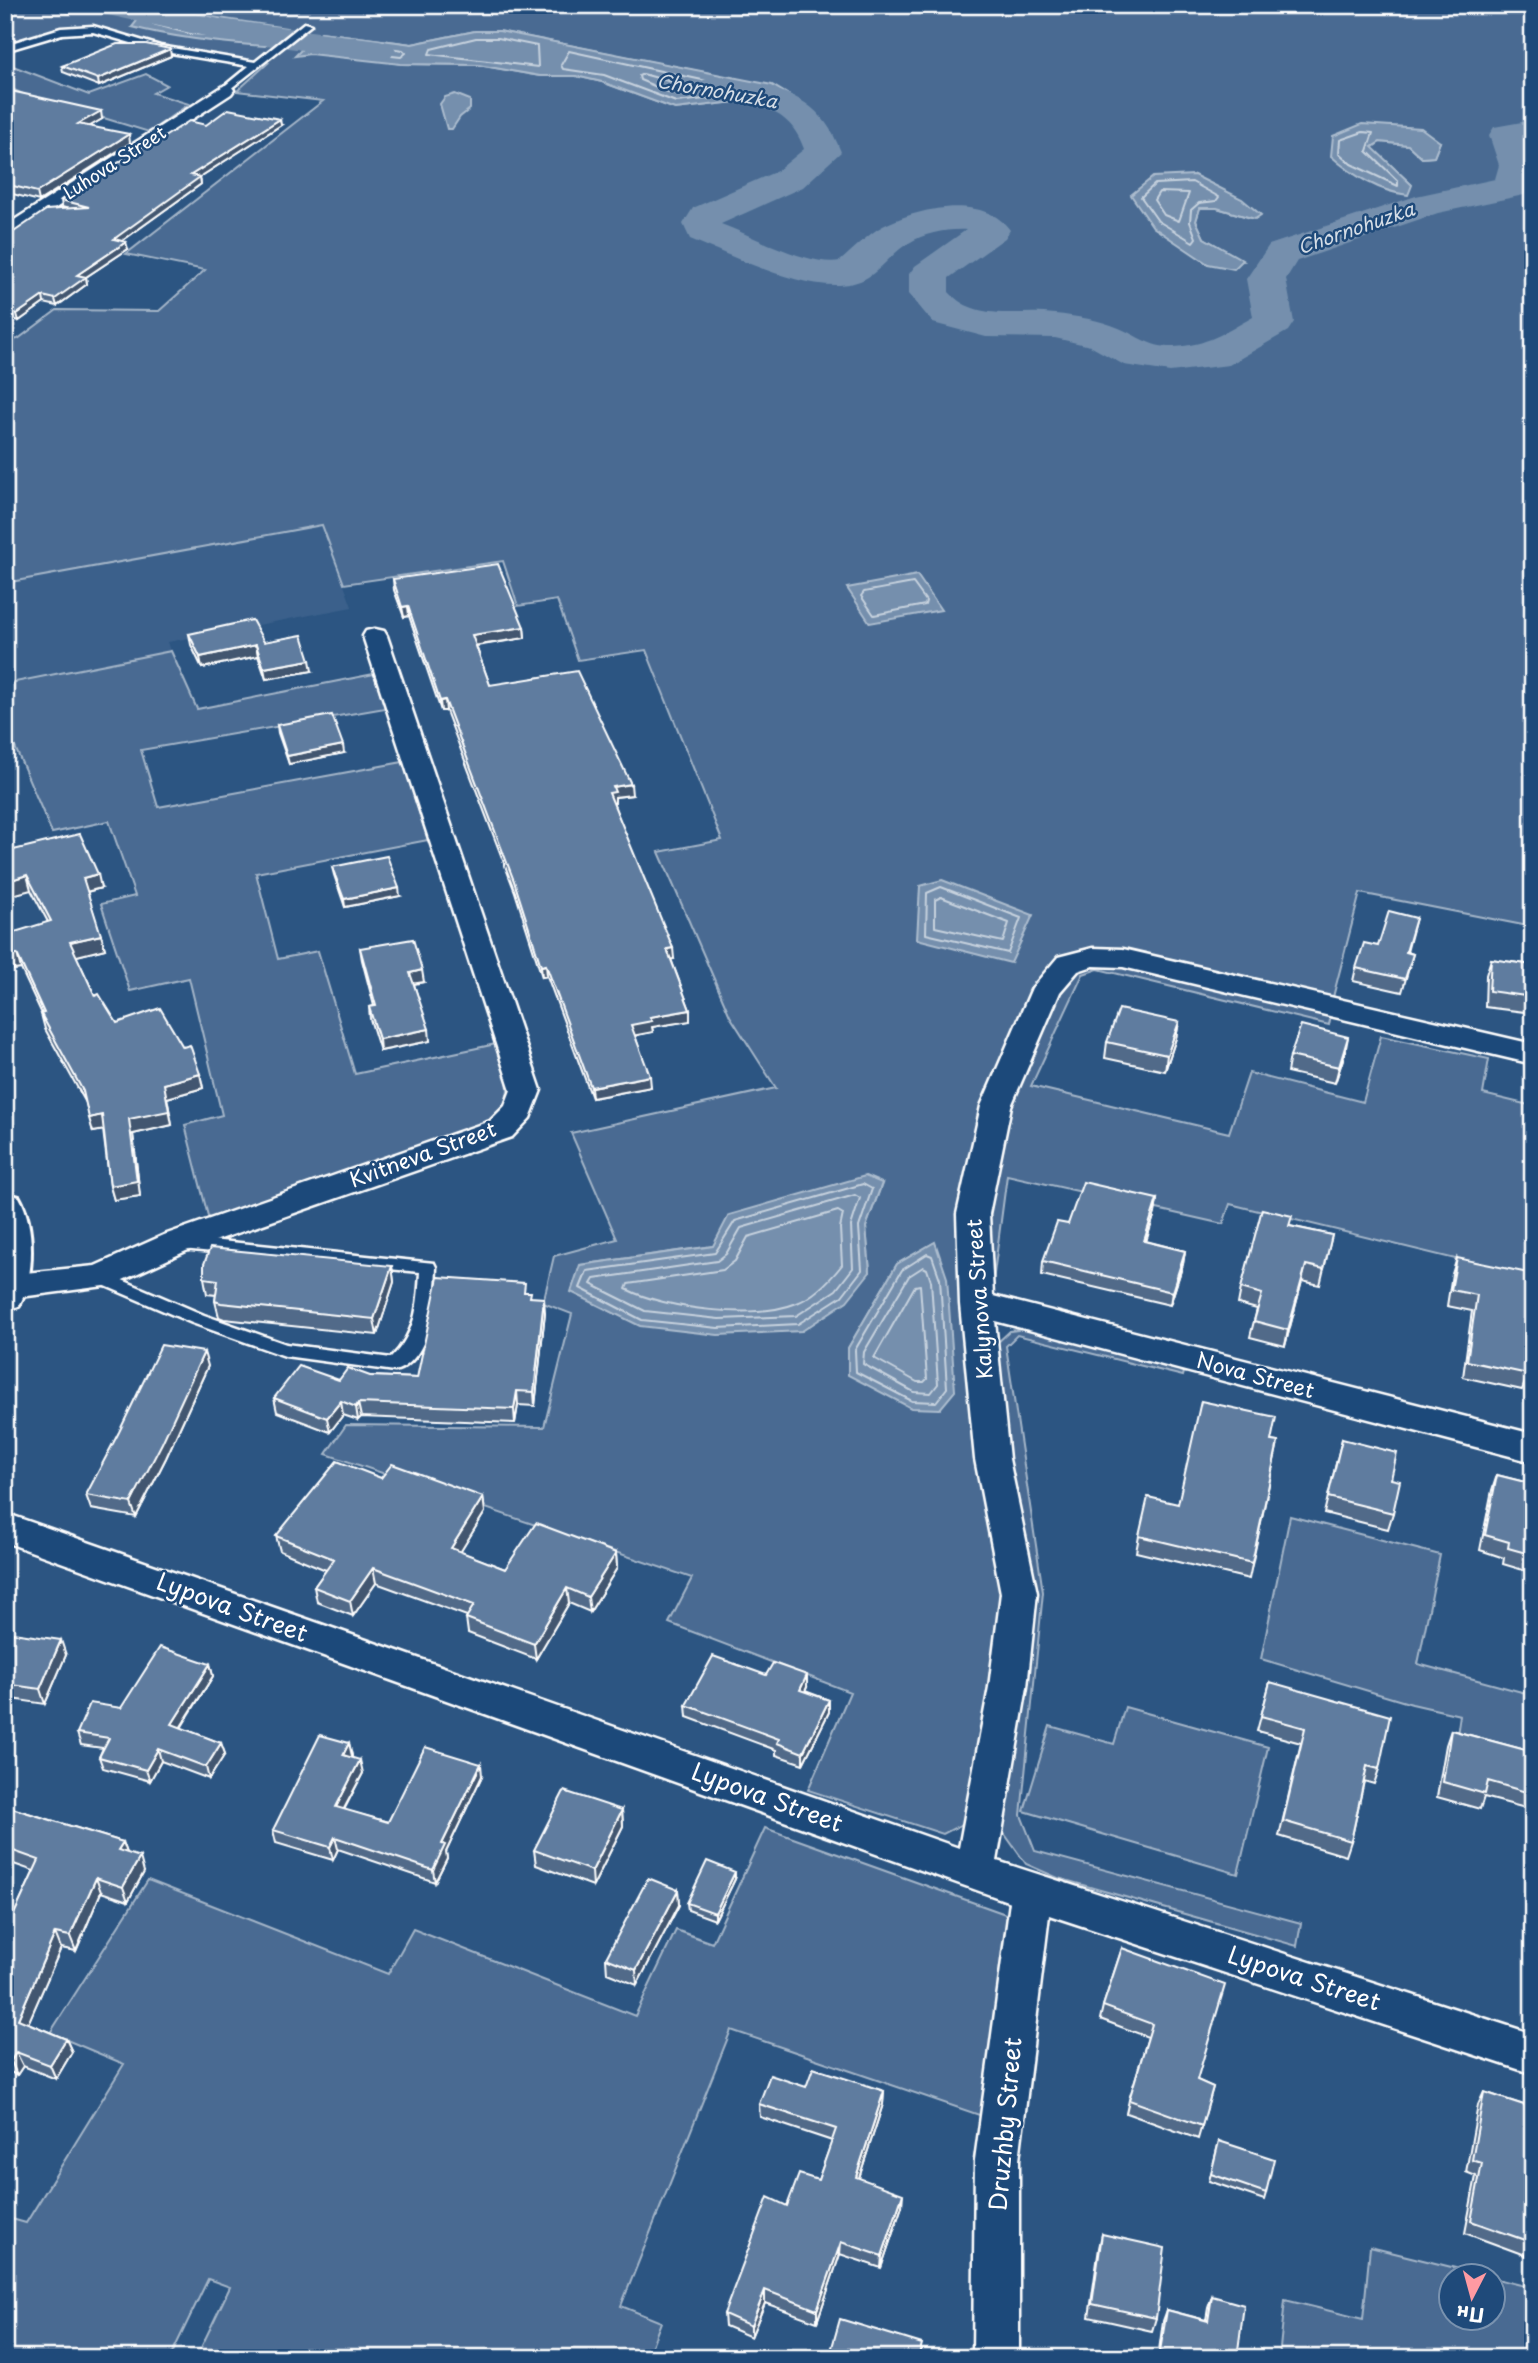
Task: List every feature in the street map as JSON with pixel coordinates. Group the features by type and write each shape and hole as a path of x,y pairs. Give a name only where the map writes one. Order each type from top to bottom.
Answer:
{"main road":[{"path":"5,1207 11,1251 6,1291"}],"street":[{"name":"Luhova Street","path":"5,235 225,90"},
{"name":"Kvitneva Street","path":"6,1291 100,1277 175,1243 501,1129 519,1111 526,1090 374,636"},
{"name":"Kalynova Street","path":"975,1872 1009,1687 1019,1593 992,1459 977,1304 973,1214 996,1106 1047,988 1068,964 1093,957 1123,958 1533,1054"},
{"name":"Nova Street","path":"977,1304 1533,1448"},
{"name":"Lypova Street","path":"5,1527 975,1872 1533,2054"},
{"name":"Druzhby Street","path":"996,2358 997,2160 1032,1891"}],"lane":[{"path":"225,90 307,25"},
{"path":"5,48 61,31 93,29 159,48 256,65"},
{"path":"100,1277 198,1319 285,1350 395,1366 415,1347 426,1311 428,1267 175,1243"}],"shaded area":[{"path":"5,5 39,5 69,13 126,13 171,24 156,11 149,14 132,10 134,5 1533,5 1533,927 1360,893 1333,997 1124,952 1061,959 962,1214 1007,1592 972,1819 943,1834 808,1790 850,1692 669,1623 692,1578 326,1454 346,1425 544,1427 572,1314 543,1303 554,1256 617,1239 571,1133 776,1088 730,1016 659,852 722,840 646,650 578,660 557,600 518,606 503,561 344,584 322,525 5,583 5,341 18,339 57,310 159,311 205,270 126,254 323,101 237,91 268,63 162,47 96,27 80,26 5,46","holes":["475,31 499,31 748,81 783,107 771,108 743,101 675,109 602,82 576,76 540,76 478,65 401,64 293,46 301,35 316,36 321,32 412,44","1333,136 1440,142 1434,157 1422,158 1408,145 1380,142 1372,148 1412,185","1194,175 1254,219 1217,208 1200,208 1196,221 1204,238 1243,261 1208,264 1183,244","882,1184 866,1227 870,1272 580,1265 713,1246","935,1242 848,1348 897,1264"]},
{"path":"5,63 89,95 146,74 167,85 153,93 189,104 149,132 94,115 50,106 5,86"},
{"path":"322,525 352,607 168,642 171,651 5,684 5,583"},
{"path":"171,651 197,709 374,674 385,708 141,750 158,807 403,762 428,840 256,873 278,959 318,951 355,1074 496,1044 508,1085 505,1102 491,1122 209,1220 185,1125 222,1115 189,978 130,991 101,904 135,896 109,821 52,833 5,724 5,684"},
{"path":"1095,962 1123,963 1331,1015 1329,1025 1098,969 1083,974 1031,1086 1229,1133 1249,1073 1363,1102 1381,1036 1489,1059 1483,1094 1533,1106 1533,1278 1230,1204 1223,1224 1007,1175 992,1289 982,1215 1004,1107 1054,990 1075,969"},
{"path":"1033,1328 1185,1369 1183,1376 1017,1335 1006,1346 1043,1592 1021,1815 1035,1851 1301,1923 1297,1946 1058,1878 1026,1864 1001,1829 1003,1461 996,1344 1010,1331"},
{"path":"1290,1516 1440,1555 1418,1664 1533,1695 1533,1755 1457,1735 1460,1715 1412,1704 1261,1659"},
{"path":"1125,1707 1268,1747 1238,1874 1024,1811 1050,1726 1114,1744"},
{"path":"765,1828 1011,1916 985,2117 731,2030 621,2306 661,2322 647,2358 196,2358 230,2287 208,2279 170,2358 5,2358 5,2217 26,2223 124,2064 50,2033 148,1880 388,1974 413,1929 635,2016 676,1930 712,1943"},
{"path":"1370,2247 1436,2263 1436,2332 1506,2332 1506,2281 1533,2288 1533,2358 1279,2358 1285,2300 1363,2319"}],"water":[{"path":"39,5 134,5 133,10 149,14 165,10 286,28 265,46 231,43 132,27 141,16 126,13 69,13"},
{"path":"475,31 499,31 772,85 797,100 797,107 771,108 743,101 675,109 602,82 576,76 540,76 478,65 401,64 310,54 295,56 302,49 287,45 300,35 316,36 321,32 412,44"},
{"path":"455,94 470,100 470,109 452,129 447,129 440,104 445,97"},
{"path":"1362,124 1421,128 1440,142 1434,157 1422,158 1408,145 1380,142 1372,147 1412,185 1408,195 1367,182 1331,156 1333,136"},
{"path":"1194,175 1242,199 1261,215 1255,219 1217,208 1200,208 1196,221 1204,238 1243,260 1234,269 1208,264 1153,227 1131,195 1153,177"},
{"path":"917,575 941,610 870,623 847,588"},
{"path":"942,880 1033,915 1011,963 917,939 920,886"},
{"path":"865,1176 882,1183 866,1227 870,1272 847,1301 802,1331 718,1335 640,1326 571,1292 580,1265 713,1246 729,1215"},
{"path":"935,1242 947,1278 955,1391 940,1409 911,1408 848,1375 848,1348 897,1264"}],"building":[{"path":"117,44 146,44 170,49 98,79 62,66"},
{"path":"11,91 101,111 78,124 129,134 37,192 5,184 5,93"},
{"path":"228,109 280,119 191,175 200,177 114,239 126,242 77,275 86,277 55,299 43,296 17,314 5,310 5,255 8,253 5,254 5,238 46,210 89,207 61,200 153,140 158,141 189,121 206,125"},
{"path":"498,564 524,627 472,635 490,685 577,671 631,784 613,787 615,792 609,793 673,948 667,949 690,1010 650,1017 652,1021 631,1025 650,1076 591,1087 546,965 541,966 514,881 445,700 440,701 408,606 402,607 393,579"},
{"path":"252,620 264,642 302,635 310,660 264,668 256,645 200,657 189,634"},
{"path":"332,715 343,745 287,756 277,725"},
{"path":"80,834 98,874 83,878 101,935 70,942 95,996 99,994 117,1023 160,1008 183,1047 190,1045 200,1074 164,1084 169,1111 129,1119 137,1181 110,1186 102,1115 89,1118 83,1091 41,1014 44,1013 17,954 10,956 5,939 5,935 51,921 27,875 5,882 5,852"},
{"path":"387,856 399,888 344,899 332,867"},
{"path":"1389,911 1416,918 1406,952 1413,954 1405,979 1356,968 1364,943 1378,946"},
{"path":"413,939 422,970 410,973 429,1029 379,1039 369,1007 376,1006 360,948"},
{"path":"1491,959 1533,965 1533,997 1489,991"},
{"path":"1119,1009 1179,1022 1167,1055 1107,1042"},
{"path":"1301,1025 1348,1037 1339,1067 1290,1056"},
{"path":"1083,1182 1157,1199 1144,1241 1185,1251 1172,1292 1043,1261 1057,1222 1068,1224"},
{"path":"1262,1209 1292,1216 1289,1226 1332,1235 1324,1269 1306,1265 1288,1330 1254,1321 1262,1294 1241,1288"},
{"path":"210,1248 392,1266 374,1319 215,1301 218,1280 204,1278 204,1264"},
{"path":"1457,1258 1533,1274 1533,1331 1528,1374 1467,1361 1477,1295 1451,1290"},
{"path":"438,1277 525,1283 524,1292 531,1292 530,1297 544,1298 534,1392 517,1391 514,1409 358,1403 356,1407 341,1401 327,1418 274,1398 299,1366 339,1380 348,1368 370,1376 417,1378"},
{"path":"161,1345 204,1352 162,1443 131,1503 86,1495 119,1432"},
{"path":"1201,1401 1276,1417 1271,1441 1278,1442 1252,1563 1139,1536 1148,1497 1178,1504"},
{"path":"1342,1439 1397,1453 1391,1479 1400,1481 1393,1513 1328,1497"},
{"path":"337,1461 381,1478 392,1464 483,1497 451,1548 505,1569 536,1523 616,1553 588,1597 567,1588 534,1644 466,1618 474,1605 373,1568 350,1601 314,1587 334,1559 276,1536"},
{"path":"1497,1475 1533,1484 1533,1555 1508,1548 1509,1542 1485,1535"},
{"path":"13,1633 61,1640 40,1689 5,1684 5,1651"},
{"path":"160,1647 210,1664 172,1724 221,1743 206,1767 158,1749 146,1770 99,1757 109,1738 77,1733 90,1703 121,1708"},
{"path":"713,1656 766,1675 773,1663 807,1675 800,1690 829,1700 803,1753 777,1743 779,1739 686,1705"},
{"path":"1270,1682 1390,1716 1379,1769 1367,1766 1351,1841 1283,1821 1305,1728 1261,1716"},
{"path":"1451,1730 1533,1752 1533,1794 1488,1781 1485,1794 1443,1782"},
{"path":"320,1735 349,1743 343,1755 360,1760 336,1807 388,1822 425,1747 481,1764 442,1844 445,1845 433,1870 335,1837 330,1847 273,1830"},
{"path":"564,1791 622,1810 592,1871 534,1850"},
{"path":"5,1806 123,1842 118,1850 140,1857 123,1887 96,1878 70,1936 55,1933 18,2019 66,2039 50,2065 16,2052 11,2061 5,2059 5,1995 14,1981 5,1979 5,1920 11,1921 39,1860 5,1848"},
{"path":"707,1861 735,1872 715,1913 687,1903"},
{"path":"648,1878 678,1890 636,1970 606,1958"},
{"path":"1122,1948 1225,1985 1197,2080 1213,2087 1202,2126 1129,2100 1152,2024 1103,2006"},
{"path":"813,2068 884,2091 856,2177 903,2194 882,2256 841,2242 817,2310 765,2290 751,2326 724,2314 768,2197 787,2206 799,2174 818,2180 836,2129 759,2104 770,2075 806,2087"},
{"path":"1484,2092 1533,2108 1533,2243 1471,2221 1482,2163 1472,2160"},
{"path":"1219,2141 1274,2159 1266,2193 1211,2174"},
{"path":"1102,2234 1165,2248 1156,2318 1092,2304"},
{"path":"1212,2296 1244,2305 1237,2358 1183,2358 1160,2351 1167,2310 1208,2321"},
{"path":"840,2319 922,2344 918,2358 829,2358"}],"waterway":[{"name":"Chornohuzka","path":"106,5 219,29 379,50"},
{"name":"Chornohuzka","path":"712,88 765,97 795,109 807,120 823,152 790,179 706,216 702,224 704,231 804,269 833,274 853,270 896,234 947,218 976,219 991,230 929,274 929,294 947,314 986,325 1055,326 1103,336 1139,356 1170,360 1214,356 1274,322 1266,279 1283,253 1429,204 1511,187 1517,165 1507,135 1533,131"}]}
